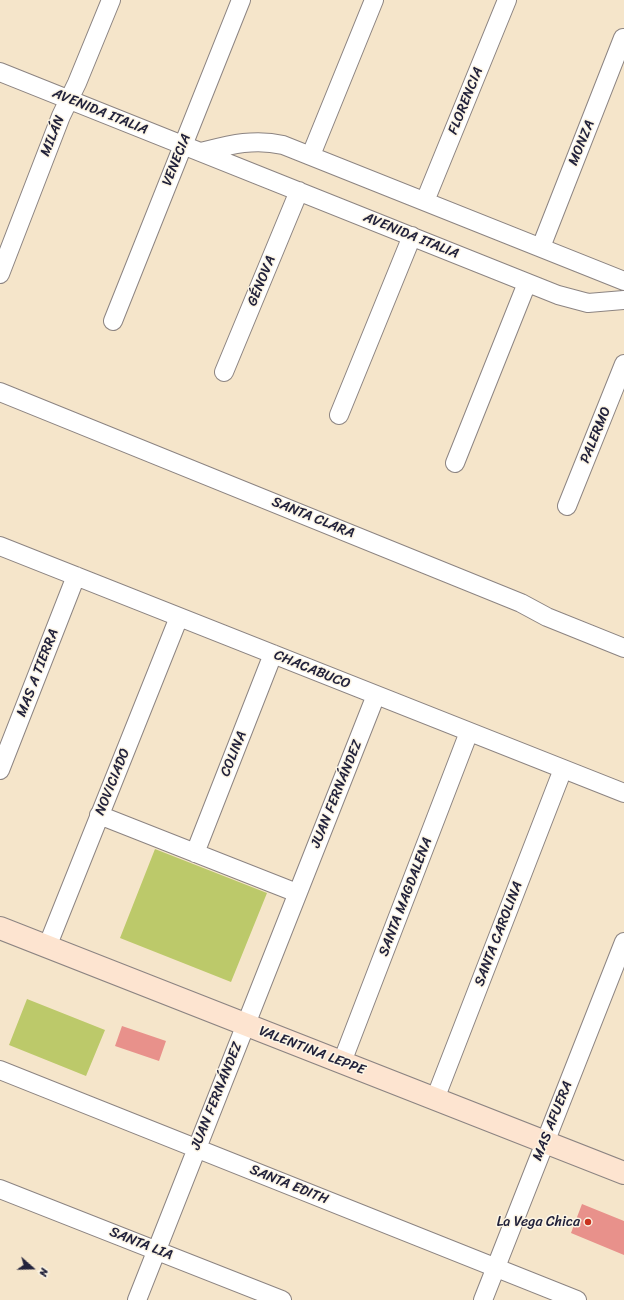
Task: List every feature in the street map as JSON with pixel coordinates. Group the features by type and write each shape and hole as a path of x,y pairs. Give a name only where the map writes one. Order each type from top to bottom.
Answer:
{"street":[{"name":"MILÁN","path":"0,274 61,116 110,0"},
{"name":"VENECIA","path":"113,321 241,0"},
{"path":"311,155 374,0"},
{"name":"FLORENCIA","path":"425,201 507,0"},
{"name":"MONZA","path":"541,248 623,38"},
{"name":"AVENIDA ITALIA","path":"0,72 527,283 573,300 601,303 624,300"},
{"path":"201,152 246,141 259,140 282,144 624,281"},
{"name":"GÉNOVA","path":"224,372 299,191"},
{"path":"339,415 412,236"},
{"path":"456,463 527,283"},
{"name":"PALERMO","path":"567,506 624,364"},
{"name":"SANTA CLARA","path":"0,392 522,602 548,617 624,648"},
{"name":"CHACABUCO","path":"0,546 624,793"},
{"name":"MAS A TIERRA","path":"0,770 76,576"},
{"name":"NOVICIADO","path":"48,947 179,617"},
{"name":"COLINA","path":"195,853 273,654"},
{"name":"JUAN FERNÁNDEZ","path":"136,1300 376,695"},
{"name":"SANTA MAGDALENA","path":"342,1062 469,732"},
{"name":"SANTA CAROLINA","path":"435,1099 563,769"},
{"path":"99,816 298,893"},
{"name":"VALENTINA LEPPE","path":"0,928 624,1173"},
{"name":"MAS AFUERA","path":"483,1300 624,942"},
{"name":"SANTA EDITH","path":"0,1070 577,1300"},
{"name":"SANTA LIA","path":"0,1189 282,1300"}],"green space":[{"path":"155,849 267,893 231,982 120,938"},
{"path":"27,999 105,1030 86,1076 9,1045"}],"building":[{"path":"122,1026 166,1041 159,1061 115,1046"},
{"path":"582,1204 624,1221 624,1255 571,1233"}],"place":[{"name":"La Vega Chica","path":"588,1222"}]}
